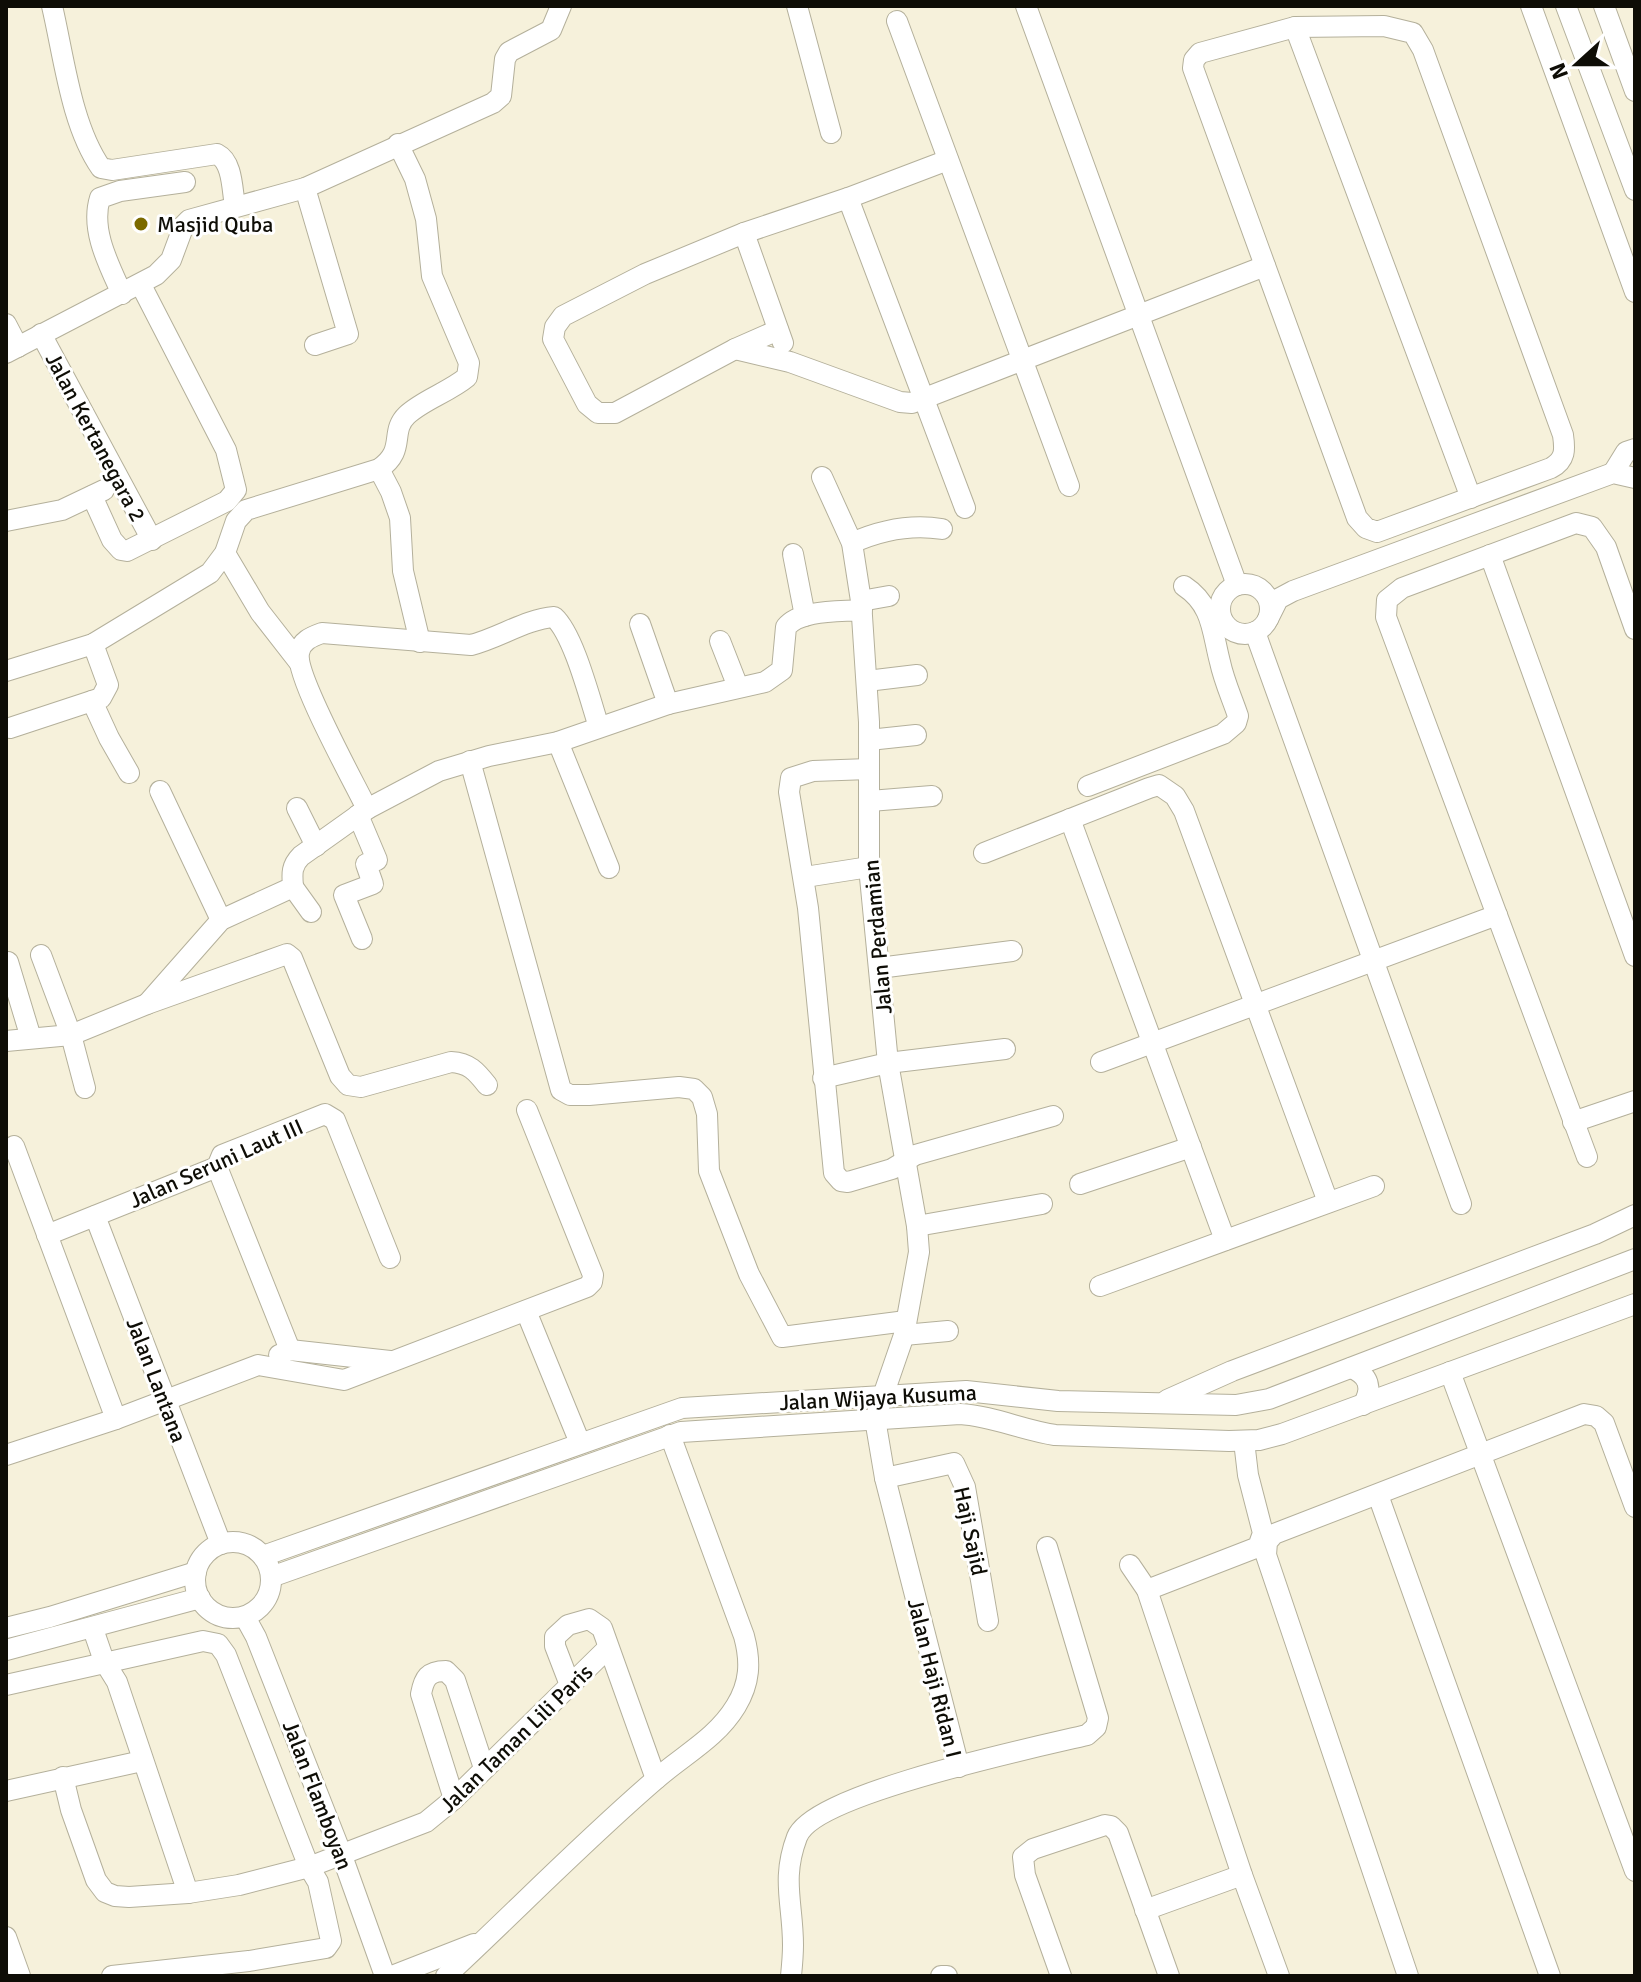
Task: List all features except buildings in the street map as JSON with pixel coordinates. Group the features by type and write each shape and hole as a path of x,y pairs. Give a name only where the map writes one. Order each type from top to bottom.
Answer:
{"street":[{"path":"52,6 80,125 101,168 112,170 217,154 224,157 228,165 235,206"},
{"path":"6,324 12,350 156,275 171,260 184,225 189,220 305,188 493,103 501,96 505,59 509,52 551,30 561,6"},
{"path":"797,6 831,133"},
{"path":"1026,6 1139,317 1245,585 1263,591 1269,600 1261,626 1374,960 1461,1204"},
{"path":"1531,6 1635,292"},
{"path":"1566,6 1635,190"},
{"path":"1604,6 1635,91"},
{"path":"897,21 1069,486"},
{"path":"1384,26 1413,33 1423,50 1563,435 1565,451 1559,464 1377,532 1366,528 1357,518 1193,68 1194,60 1200,53 1295,27 1384,26"},
{"path":"1295,27 1471,498"},
{"path":"6,671 93,644 210,573 225,553 236,521 246,510 379,469 393,460 398,427 407,416 450,391 467,377 469,363 432,276 426,219 415,179 398,144"},
{"path":"778,330 735,349 615,413 598,413 587,404 553,339 555,327 563,316 645,274 744,233 948,160"},
{"path":"122,294 100,240 97,209 100,198 120,191 185,182"},
{"path":"305,188 348,334 315,345"},
{"path":"848,198 965,508"},
{"path":"744,233 790,362"},
{"path":"735,349 790,362 900,402 912,403 1265,266"},
{"path":"92,496 112,540 121,550 127,551 227,501 236,490 226,450 141,285"},
{"name":"Jalan Kertanegara 2","path":"41,334 152,540"},
{"path":"1613,473 1626,452 1635,449"},
{"path":"379,469 400,518 403,571 420,642"},
{"path":"1224,637 1261,626 1278,599 1293,591 1613,473 1635,478"},
{"name":"Jalan Perdamian","path":"822,477 852,543 862,605 869,740 869,867 888,1063 919,1252 905,1328 875,1419"},
{"path":"6,521 54,512 120,483"},
{"path":"1587,1157 1386,617 1387,600 1402,588 1576,523 1592,527 1606,547 1635,629"},
{"path":"852,543 900,528 922,525 942,529"},
{"path":"225,553 260,612 299,662 362,812 377,860 366,864 373,884 344,895 362,939"},
{"path":"793,554 805,616"},
{"path":"1490,555 1635,956"},
{"path":"1211,600 1245,585 1276,593 1293,591"},
{"path":"1088,786 1223,734 1236,723 1238,716 1219,661 1224,637 1221,613 1211,600 1184,586"},
{"path":"311,912 293,887 291,872 295,862 362,812 439,771 470,761 558,742 668,704 765,682 782,670 786,627 793,620 889,596"},
{"path":"299,662 304,642 322,633 471,645 543,618 554,617 562,624 572,646 599,727"},
{"path":"640,624 668,704"},
{"path":"720,641 738,687"},
{"path":"10,728 101,698 108,685 93,644"},
{"path":"867,681 917,675"},
{"path":"92,701 129,773"},
{"path":"869,740 916,735"},
{"path":"558,742 609,868"},
{"path":"470,761 561,1090 570,1095 589,1095 679,1087 694,1089 702,1097 707,1114 709,1171 749,1274 782,1337 905,1328 948,1331"},
{"path":"869,769 813,771 791,778 790,806 805,877 832,1168 837,1177 848,1182 892,1169 915,1155 1053,1116"},
{"path":"984,853 1159,785 1175,796 1184,811 1328,1202"},
{"path":"160,791 221,920"},
{"path":"870,801 932,796"},
{"path":"297,808 316,846"},
{"path":"1070,819 1225,1240"},
{"path":"805,877 869,867"},
{"path":"147,1004 221,920 293,887"},
{"path":"1101,1062 1497,915"},
{"path":"879,968 1012,951"},
{"path":"6,1041 71,1035 287,954 292,958 340,1076 348,1085 361,1087 451,1062 464,1063 474,1069 487,1085"},
{"path":"41,955 71,1035 85,1088"},
{"path":"8,962 31,1038"},
{"path":"823,1078 888,1063 1005,1049"},
{"path":"1573,1122 1635,1101"},
{"path":"258,1365 344,1380 587,1287 593,1275 527,1110"},
{"name":"Jalan Seruni Laut III","path":"47,1235 217,1167 222,1155 325,1114 335,1120 390,1258"},
{"path":"14,1146 116,1419"},
{"path":"1080,1184 1191,1147"},
{"path":"217,1167 290,1350"},
{"path":"1100,1286 1374,1186"},
{"path":"917,1226 1042,1204"},
{"path":"1160,1404 1232,1371 1595,1234 1635,1215"},
{"name":"Jalan Lantana","path":"95,1216 221,1544"},
{"name":"Jalan Wijaya Kusuma","path":"263,1556 682,1408 966,1391 1058,1401 1248,1404 1383,1357 1635,1259"},
{"name":"Jalan Wijaya Kusuma","path":"271,1577 670,1435 699,1429 960,1414 976,1415 1033,1432 1055,1435 1244,1441 1282,1434 1635,1304"},
{"path":"526,1311 580,1443"},
{"path":"6,1455 116,1419 290,1350 392,1361"},
{"path":"1383,1357 1378,1376 1384,1386 1395,1393"},
{"path":"1351,1368 1363,1374 1368,1381 1369,1393 1363,1405"},
{"path":"1450,1372 1635,1871"},
{"path":"1408,1976 1266,1555 1267,1542 1274,1534 1584,1414 1596,1416 1604,1423 1635,1507"},
{"name":"Jalan Haji Ridan I","path":"791,1976 793,1944 788,1862 798,1832 822,1815 865,1794 959,1767 885,1478 875,1419"},
{"path":"446,1976 656,1779 713,1736 735,1708 746,1686 749,1664 744,1636 670,1435"},
{"path":"1147,1590 1262,1543 1263,1533 1248,1475 1244,1441"},
{"name":"Haji Sajid","path":"885,1478 954,1463 965,1487 988,1621"},
{"path":"1378,1495 1550,1976"},
{"path":"243,1543 263,1556 271,1577 268,1597 245,1617 230,1619 216,1615 200,1598 195,1585 196,1572 207,1552 221,1544 243,1543"},
{"path":"959,1767 1087,1735 1096,1727 1098,1718 1047,1547"},
{"path":"1130,1565 1147,1590 1279,1976"},
{"path":"6,1628 196,1572"},
{"path":"6,1650 200,1598"},
{"name":"Jalan Flamboyan","path":"245,1617 256,1637 341,1853 385,1976"},
{"path":"570,1685 555,1646 558,1632 568,1625 589,1619 602,1628 608,1648"},
{"path":"100,1627 188,1893"},
{"path":"6,1685 110,1660 203,1641 213,1642 222,1648 309,1867 318,1882 329,1924 329,1944 326,1948 250,1968 112,1976"},
{"name":"Jalan Taman Lili Paris","path":"63,1777 71,1810 96,1880 105,1892 129,1897 188,1893 239,1885 309,1867 426,1822 454,1799 608,1648 656,1779"},
{"path":"454,1799 421,1694 424,1679 429,1674 446,1671 455,1680 484,1768"},
{"path":"6,1791 142,1761"},
{"path":"1061,1976 1025,1875 1023,1857 1028,1852 1098,1826 1111,1826 1118,1833 1169,1976"},
{"path":"1145,1910 1242,1875"},
{"path":"6,1937 20,1976"},
{"path":"392,1976 485,1939"},
{"path":"941,1976 947,1976"}],"place":[{"name":"Masjid Quba","path":"141,224"}]}
